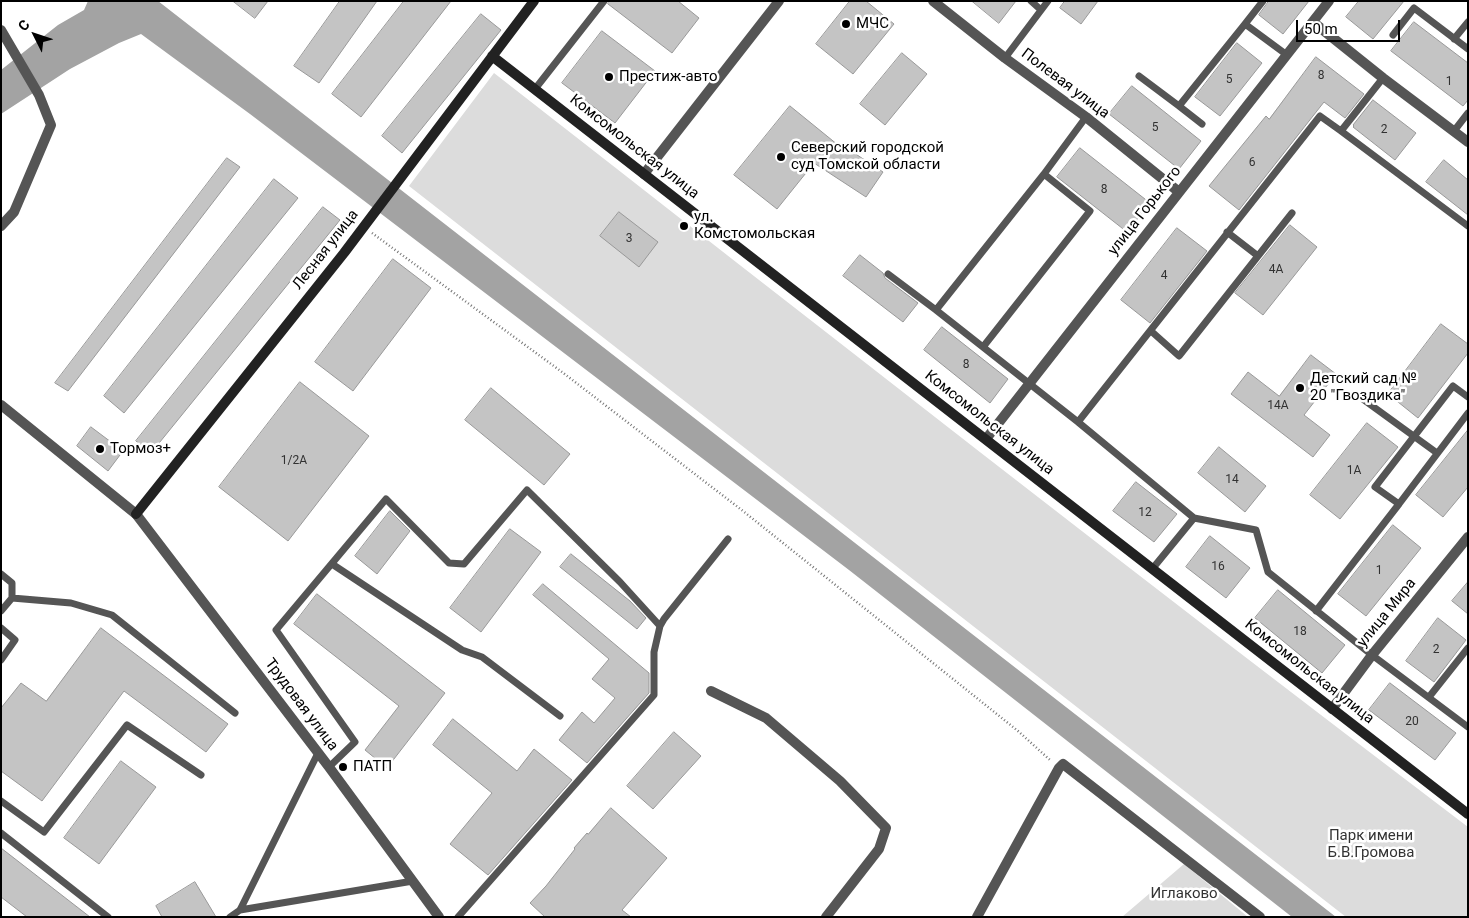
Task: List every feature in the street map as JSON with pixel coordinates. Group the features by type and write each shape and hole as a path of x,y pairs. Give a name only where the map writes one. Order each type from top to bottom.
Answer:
{"main road":[{"name":"Лесная улица","path":"136,514 364,227 534,1"},
{"name":"Комсомольская улица","path":"492,56 1468,814"}],"street":[{"path":"644,174 779,1"},
{"name":"Полевая улица","path":"933,1 1005,58 1086,117 1179,192"},
{"name":"улица Горького","path":"986,439 1329,1"},
{"path":"1313,22 1468,142"},
{"path":"1,30 39,95 52,125 14,212 1,226"},
{"name":"Трудовая улица","path":"1,405 136,514 329,767 413,881 436,916"},
{"name":"улица Мира","path":"1332,709 1372,655 1468,537"},
{"path":"710,691 766,718 840,781 886,828 879,849 826,917"},
{"path":"977,917 1058,768 1064,764 1260,917"}],"lane":[{"path":"535,89 604,1"},
{"path":"1031,1 1042,10"},
{"path":"1005,58 1048,1"},
{"path":"1179,106 1263,1"},
{"path":"1393,35 1414,8 1468,49"},
{"path":"1454,38 1468,22"},
{"path":"1245,24 1286,56"},
{"path":"1140,76 1202,124"},
{"path":"1341,131 1383,78"},
{"path":"1454,131 1468,113"},
{"path":"1078,422 1320,116 1468,226"},
{"path":"936,310 1044,174 1086,117"},
{"path":"983,347 1090,211 1044,174"},
{"path":"1150,332 1179,356 1292,214"},
{"path":"1228,232 1258,256"},
{"path":"888,274 1078,422 1194,518 1256,530 1268,572 1372,655 1468,727"},
{"path":"1399,504 1374,487 1453,386 1468,397"},
{"path":"1364,400 1437,453"},
{"path":"1316,611 1468,413"},
{"path":"329,767 356,742 276,630 386,499 449,563 464,564 527,490 620,582 660,626"},
{"path":"1153,568 1194,518"},
{"path":"458,917 654,695 654,652 660,626 728,539"},
{"path":"332,564 462,650 482,657 560,716"},
{"path":"1,574 12,583 12,598 1,611"},
{"path":"12,598 71,603 112,614 235,713"},
{"path":"1,628 15,640 1,660"},
{"path":"1429,697 1468,648"},
{"path":"1,801 44,832 127,725 201,775"},
{"path":"240,910 318,753"},
{"path":"1,833 108,917"},
{"path":"230,917 240,910 413,881"}],"path":[{"path":"364,227 562,372 742,512 1018,731 1058,768"}],"green space":[{"name":"Парк имени Б.В.Громова","path":"494,73 1102,546 1468,827 1468,917 1346,917 409,186"},
{"name":"Иглаково","path":"1184,864 1248,917 1122,917"}],"shaded area":[{"path":"88,1 158,1 1336,917 1292,917 849,570 250,114 141,34 119,43 70,69 1,114 1,70 58,25 84,10"}],"building":[{"path":"233,1 268,1 255,18"},
{"path":"340,1 377,1 319,83 294,66"},
{"path":"404,1 451,1 361,117 332,94"},
{"path":"609,1 678,1 699,18 672,53 608,4"},
{"path":"850,1 866,1 894,24 853,74 816,44"},
{"path":"972,1 1016,1 999,23"},
{"path":"1065,1 1098,1 1081,24 1060,8"},
{"path":"1269,1 1309,1 1283,34 1259,15"},
{"path":"1359,1 1404,1 1373,39 1346,17"},
{"path":"481,14 501,30 402,153 382,136"},
{"path":"1414,22 1468,63 1468,100 1463,106 1391,51"},
{"name":"Престиж-авто","path":"602,31 655,71 615,123 562,83"},
{"path":"1237,43 1262,63 1220,116 1195,97"},
{"path":"902,53 927,74 885,125 860,104"},
{"path":"1316,57 1364,94 1345,118 1324,102 1239,210 1209,186 1266,116 1269,119"},
{"path":"1132,86 1201,141 1179,169 1109,114"},
{"path":"1373,100 1416,133 1395,160 1353,127"},
{"path":"790,106 838,145 839,143 883,172 866,197 814,163 777,209 734,175"},
{"path":"1080,148 1150,203 1127,232 1057,177"},
{"path":"227,158 240,167 68,391 55,383"},
{"path":"1444,160 1468,180 1468,215 1426,182"},
{"path":"274,179 298,198 124,413 104,396"},
{"path":"323,207 340,220 151,453 136,441"},
{"path":"619,212 658,242 639,267 600,236"},
{"path":"1290,225 1317,247 1263,315 1235,293"},
{"path":"1177,228 1207,251 1150,323 1121,300"},
{"path":"860,255 883,273 885,278 918,303 903,322 843,276"},
{"path":"393,259 431,288 353,391 315,362"},
{"path":"1441,324 1468,344 1468,353 1418,418 1388,394"},
{"path":"942,327 1008,379 990,403 924,350"},
{"path":"1311,355 1336,374 1304,415 1330,435 1313,457 1231,394 1248,372 1279,396"},
{"path":"300,382 369,436 288,541 219,487"},
{"path":"491,388 570,454 544,485 465,420"},
{"path":"1367,423 1398,447 1340,519 1310,495"},
{"name":"Тормоз+","path":"91,427 123,451 108,471 77,446"},
{"path":"1468,430 1468,487 1443,517 1416,495"},
{"path":"1219,447 1266,486 1245,512 1198,473"},
{"path":"1136,482 1177,514 1154,542 1113,511"},
{"path":"390,511 410,531 377,574 355,556"},
{"path":"1393,525 1421,548 1366,616 1338,594"},
{"path":"510,529 541,552 481,632 450,608"},
{"path":"1210,536 1250,568 1226,598 1186,567"},
{"path":"571,554 630,601 646,618 637,629 560,567"},
{"path":"1468,582 1468,614 1452,601"},
{"path":"543,584 649,673 649,693 587,763 559,740 582,712 594,723 615,698 592,679 609,659 533,595"},
{"path":"1278,590 1345,645 1322,673 1255,618"},
{"path":"317,594 445,693 387,768 365,750 399,706 294,624"},
{"path":"1438,618 1466,640 1434,682 1406,661"},
{"path":"101,628 228,724 206,752 124,691 42,801 1,771 1,708 21,683 46,701"},
{"path":"1390,683 1456,733 1435,760 1369,710"},
{"path":"453,719 517,771 534,749 572,780 488,875 450,844 492,793 433,745"},
{"path":"674,732 701,756 653,809 627,786"},
{"path":"121,761 156,787 99,864 64,838"},
{"path":"611,808 667,858 622,910 631,917 545,917 530,903 546,886 574,848"},
{"path":"1,848 90,917 27,917 1,897"},
{"path":"195,882 216,917 162,917 156,906"}],"place":[{"name":"МЧС","path":"846,24"},
{"name":"Престиж-авто","path":"609,77"},
{"name":"Северский городской суд Томской области","path":"781,157"},
{"name":"ул. Комстомольская","path":"684,226"},
{"name":"Детский сад № 20 \"Гвоздика\"","path":"1300,388"},
{"name":"Тормоз+","path":"100,449"},
{"name":"ПАТП","path":"343,767"}]}
